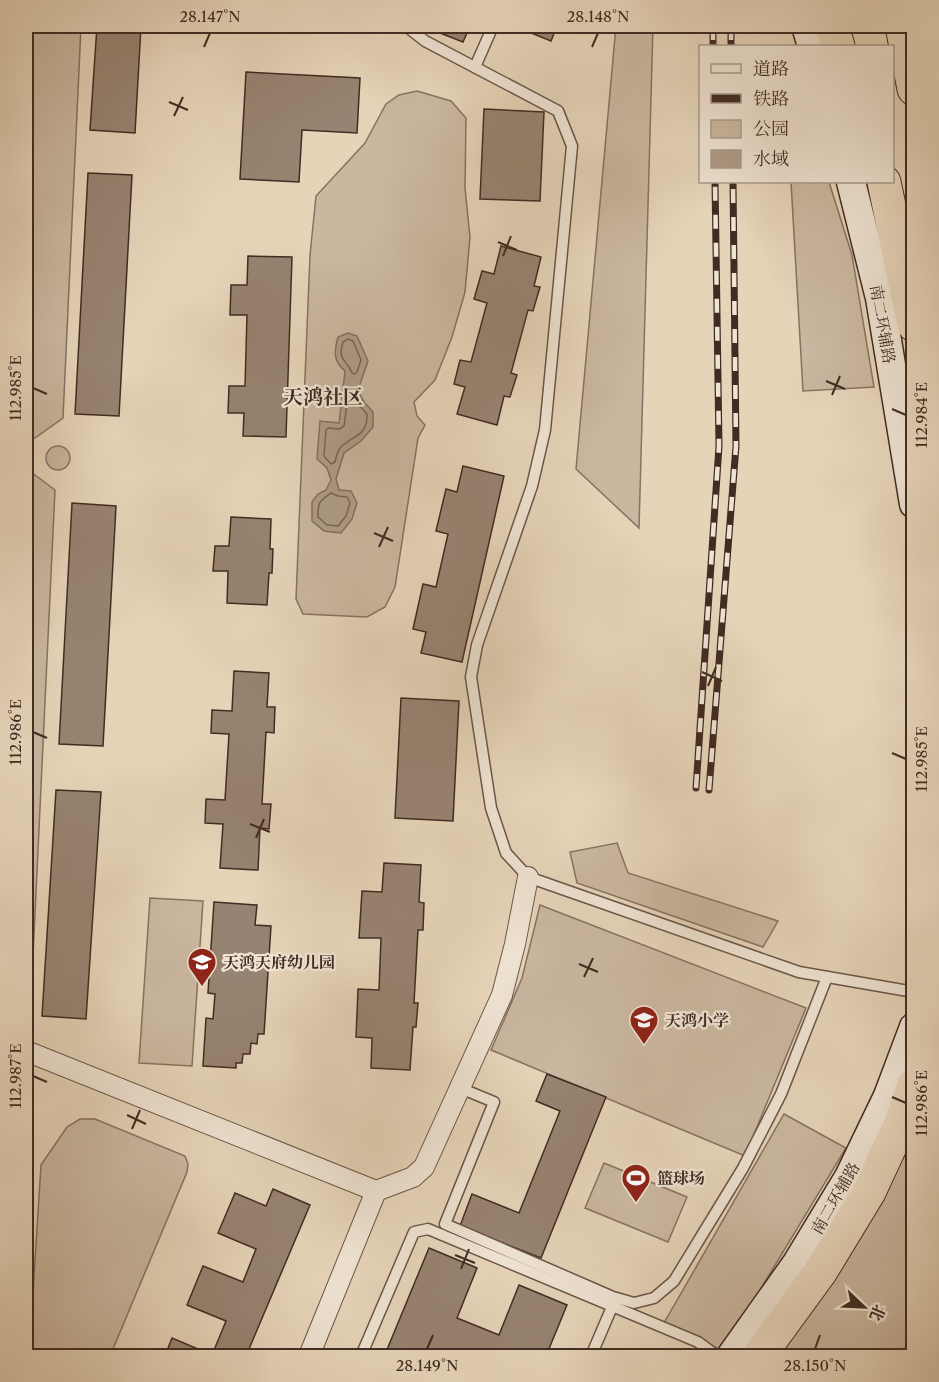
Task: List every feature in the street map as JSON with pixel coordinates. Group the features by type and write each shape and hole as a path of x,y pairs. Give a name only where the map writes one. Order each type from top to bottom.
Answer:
{"highway":[{"path":"832,26 838,45"},
{"path":"854,26 857,45"},
{"path":"902,26 914,89"},
{"path":"882,183 893,221 914,325"},
{"path":"759,1356 820,1271 869,1192 901,1123 914,1085"}],"street":[{"path":"806,26 812,45"},
{"name":"南二环辅路","path":"851,183 880,298 914,504"},
{"path":"26,1051 376,1191 413,1177 424,1167 502,995 528,877"},
{"name":"南二环辅路","path":"731,1356 797,1263 849,1177 888,1096 914,1027"},
{"path":"309,1356 376,1191"}],"lane":[{"path":"406,26 425,41 558,111 572,146 545,430 532,486 477,645 471,677 491,808 506,853 528,877 799,972 914,992"},
{"path":"475,67 492,26"},
{"path":"460,1088 494,1102 445,1224 613,1297 634,1303 654,1299 674,1281 743,1168 781,1094 827,977"},
{"path":"361,1356 414,1232 428,1229 698,1342 717,1356"},
{"path":"591,1356 612,1307"}],"green space":[{"path":"26,26 81,26 63,418 35,438 26,438"},
{"path":"616,26 653,26 639,528 576,469"},
{"path":"417,91 451,101 466,118 465,188 470,237 465,292 452,337 435,380 414,402 417,416 425,425 418,438 395,587 385,607 367,617 303,614 296,599 310,255 316,196 365,143 386,104 399,95"},
{"path":"791,183 829,183 852,255 874,387 803,391"},
{"path":"58,446 67,449 70,458 67,467 58,470 49,467 46,458 49,449"},
{"path":"26,472 31,472 55,490 29,1041 26,1039"},
{"path":"617,843 628,873 778,921 763,947 577,883 570,852"},
{"path":"150,898 203,901 192,1066 139,1063"},
{"path":"540,905 806,1008 745,1156 491,1050 522,978"},
{"path":"784,1114 846,1148 723,1351 664,1323"},
{"path":"80,1119 95,1119 185,1156 188,1164 187,1172 113,1349 108,1356 34,1356 30,1341 41,1165 67,1127"},
{"path":"913,1123 914,1296 904,1356 778,1356"},
{"name":"篮球场","path":"604,1163 687,1197 668,1242 585,1208"}],"water":[{"path":"348,333 357,336 368,361 358,390 364,402 373,412 373,427 361,441 344,453 336,479 339,490 351,491 357,503 352,519 341,533 324,531 312,521 312,502 318,494 326,490 331,480 327,468 317,459 320,421 339,423 345,371 336,360 336,347 338,337"}],"building":[{"path":"97,26 141,26 135,133 90,130"},
{"path":"437,26 470,26 463,42 435,31"},
{"path":"514,26 557,26 551,41"},
{"path":"246,72 360,78 357,133 302,130 299,182 240,179"},
{"path":"484,109 544,112 540,201 480,199"},
{"path":"88,173 132,175 119,416 75,414"},
{"path":"501,246 541,257 534,286 540,287 533,311 528,310 511,373 517,375 510,397 504,396 497,425 457,414 465,387 454,384 460,360 471,362 487,303 474,299 482,271 494,274"},
{"path":"248,256 292,257 286,437 243,436 244,413 228,413 229,386 245,386 247,315 230,315 231,285 247,285"},
{"path":"463,466 504,476 462,662 421,653 426,632 413,629 423,584 436,587 448,534 436,531 446,489 457,492"},
{"path":"72,503 116,506 103,746 59,744"},
{"path":"231,517 271,519 272,573 269,573 267,605 227,603 228,571 213,571 215,546 229,546"},
{"path":"234,671 269,673 267,707 275,707 274,733 266,732 262,804 271,804 269,829 260,828 258,870 220,868 223,824 205,823 206,799 225,800 229,734 211,733 212,710 232,711"},
{"path":"401,698 459,701 453,821 395,818"},
{"path":"56,790 101,792 86,1019 42,1016"},
{"path":"384,863 421,865 419,902 424,903 423,930 418,930 414,1003 418,1003 416,1027 413,1027 410,1070 371,1068 372,1038 356,1037 358,989 379,990 381,938 359,938 362,891 382,892"},
{"path":"214,902 257,905 255,925 271,926 264,1034 258,1034 257,1044 251,1043 250,1054 243,1054 242,1063 236,1063 236,1068 203,1066 206,1018 213,1019 215,994 208,993"},
{"path":"547,1074 606,1097 541,1258 460,1226 472,1194 519,1213 560,1111 536,1101"},
{"path":"273,1189 310,1205 246,1356 165,1356 172,1338 212,1355 226,1321 187,1305 203,1266 243,1282 256,1249 218,1233 235,1193 266,1206"},
{"path":"429,1248 477,1268 457,1318 499,1335 519,1285 567,1305 546,1356 398,1356 386,1352"}],"railway":[{"path":"713,26 713,45"},
{"path":"731,26 731,45"},
{"path":"696,788 719,446 715,183"},
{"path":"709,790 736,446 733,183"}],"place":[{"name":"天鸿天府幼儿园","path":"202,988"},
{"name":"天鸿小学","path":"644,1046"},
{"name":"篮球场","path":"636,1204"}],"district":[{"name":"天鸿社区","path":"323,397"}]}
